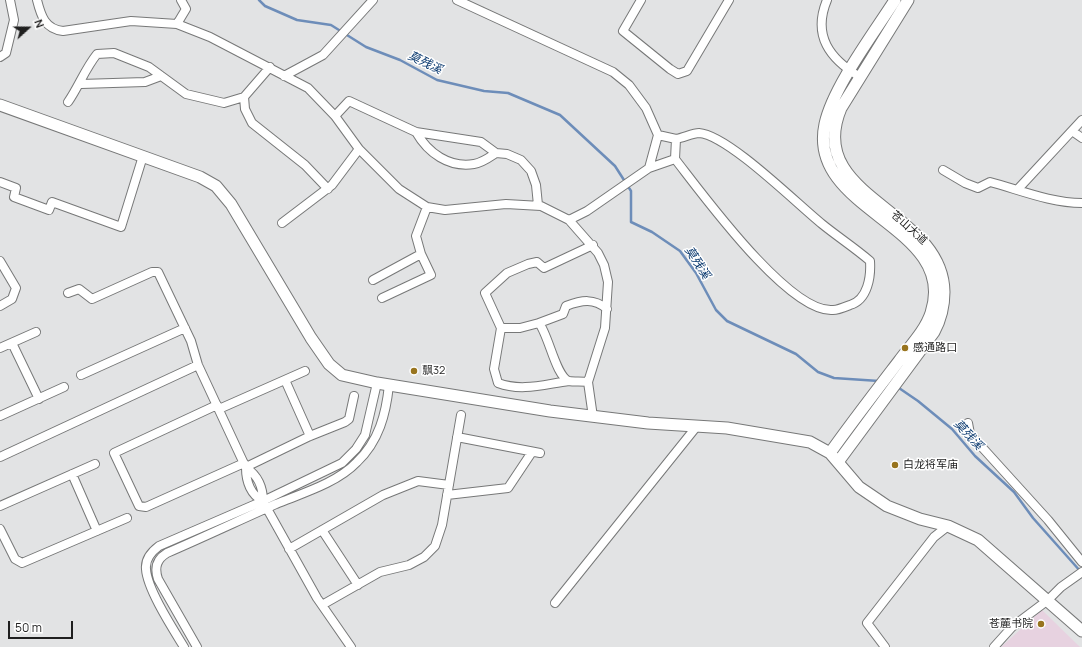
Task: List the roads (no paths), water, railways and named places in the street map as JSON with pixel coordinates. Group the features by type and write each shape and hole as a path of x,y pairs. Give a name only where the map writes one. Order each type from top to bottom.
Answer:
{"main road":[{"name":"苍山大道","path":"830,453 925,326 931,314 934,294 933,282 928,266 921,253 846,188 837,178 826,158 824,134 828,114 850,71 895,0"},
{"name":"苍山大道","path":"838,462 914,361 934,332 941,318 944,295 943,280 938,262 929,247 916,234 853,181 845,172 836,155 834,134 838,118 860,77 908,0"},
{"path":"0,105 200,177 216,186 228,198 311,338 329,364 342,375 377,383 593,417 727,428 796,439 815,444 830,453 859,487 886,506 920,519 948,526 971,536 985,545 1082,632"}],"street":[{"path":"0,57 6,53 14,20 10,0"},
{"path":"37,0 43,19 48,26 55,30 63,31 131,21 177,24 210,37 308,88 335,116 359,149 399,189 427,207 445,210 506,204 538,206 569,220 593,245 605,270 608,282 605,328 588,382 593,417"},
{"path":"177,24 186,9 181,0"},
{"path":"284,76 323,55 373,0"},
{"path":"457,0 613,72 629,85 646,108 658,134 649,168"},
{"path":"641,0 623,31 678,74 687,70 729,0"},
{"path":"827,0 821,17 825,42 833,56 850,71 860,77"},
{"path":"68,102 81,84 88,65 97,54 114,53 148,67 186,94 224,103 244,97 270,68"},
{"path":"81,84 146,82 161,76"},
{"path":"244,97 245,109 252,123 305,165 328,189"},
{"path":"335,116 349,101 416,132 481,142 496,153 507,154 521,160 531,171 536,185 538,206"},
{"path":"1018,189 1082,120"},
{"path":"1072,131 1082,138"},
{"path":"416,132 422,143 435,156 444,160 461,164 475,164 496,153"},
{"path":"658,134 676,140 699,133 720,141 750,162 823,225 848,242 870,261 871,277 865,292 854,304 832,310 813,305 784,287 738,239 675,158 676,140"},
{"path":"282,223 328,189 359,149"},
{"path":"0,182 16,188 14,197 49,210 52,202 121,227 143,156"},
{"path":"569,220 587,211 613,191 649,168 675,158"},
{"path":"943,170 965,183 978,188 990,182 1018,189 1027,194 1082,203"},
{"path":"382,298 431,275 421,254 416,236 427,207"},
{"path":"588,382 569,381 543,387 509,387 498,383 494,369 501,328 486,294 507,272 537,262 544,268 593,245"},
{"path":"373,280 421,254"},
{"path":"0,261 16,288 12,299 0,306"},
{"path":"68,293 79,289 92,299 152,272 158,272 185,328 198,365 245,466 253,473 260,484 263,492 263,501 322,605 351,647"},
{"path":"501,328 520,328 539,323 563,314 566,306 580,301 598,301 607,309"},
{"path":"539,323 545,331 561,376 569,381"},
{"path":"81,374 185,328"},
{"path":"0,348 36,332"},
{"path":"12,343 39,399"},
{"path":"0,457 198,365"},
{"path":"305,371 218,407 114,453 139,506 146,507 345,422 349,419 354,396"},
{"path":"285,380 310,436"},
{"path":"184,647 171,626 149,583 146,568 149,556 159,546 263,501 342,463 360,444 368,427 377,383"},
{"path":"197,647 158,579 157,562 167,553 326,483 349,469 364,455 379,431 384,416 389,385"},
{"path":"0,416 64,387"},
{"path":"322,605 380,572 409,565 426,556 435,546 439,537 447,496 460,415"},
{"path":"968,422 970,434 1048,520 1082,562"},
{"path":"555,603 697,426"},
{"path":"368,427 379,431"},
{"path":"457,437 540,453"},
{"path":"447,496 508,488 532,452"},
{"path":"0,506 95,464"},
{"path":"72,474 97,531"},
{"path":"289,549 383,494 418,481 449,485"},
{"path":"0,529 15,559 22,563 128,518"},
{"path":"885,647 867,623 934,537 948,526"},
{"path":"322,530 358,585"},
{"path":"994,647 1012,627 1082,572"}],"waterway":[{"name":"莫残溪","path":"259,0 265,6 297,20 331,25 366,47 400,60 437,80 484,91 508,93 560,115 615,166 631,191 631,222 652,232 680,251 696,273 716,310 727,321 796,354 818,372 834,378 879,381"},
{"name":"莫残溪","path":"896,386 918,401 952,429 975,456 1014,492 1033,518 1081,572"}],"place":[{"name":"感通路口","path":"905,348"},
{"name":"飘32","path":"414,371"},
{"name":"白龙将军庙","path":"895,465"},
{"name":"苍麓书院","path":"1041,624"}]}
